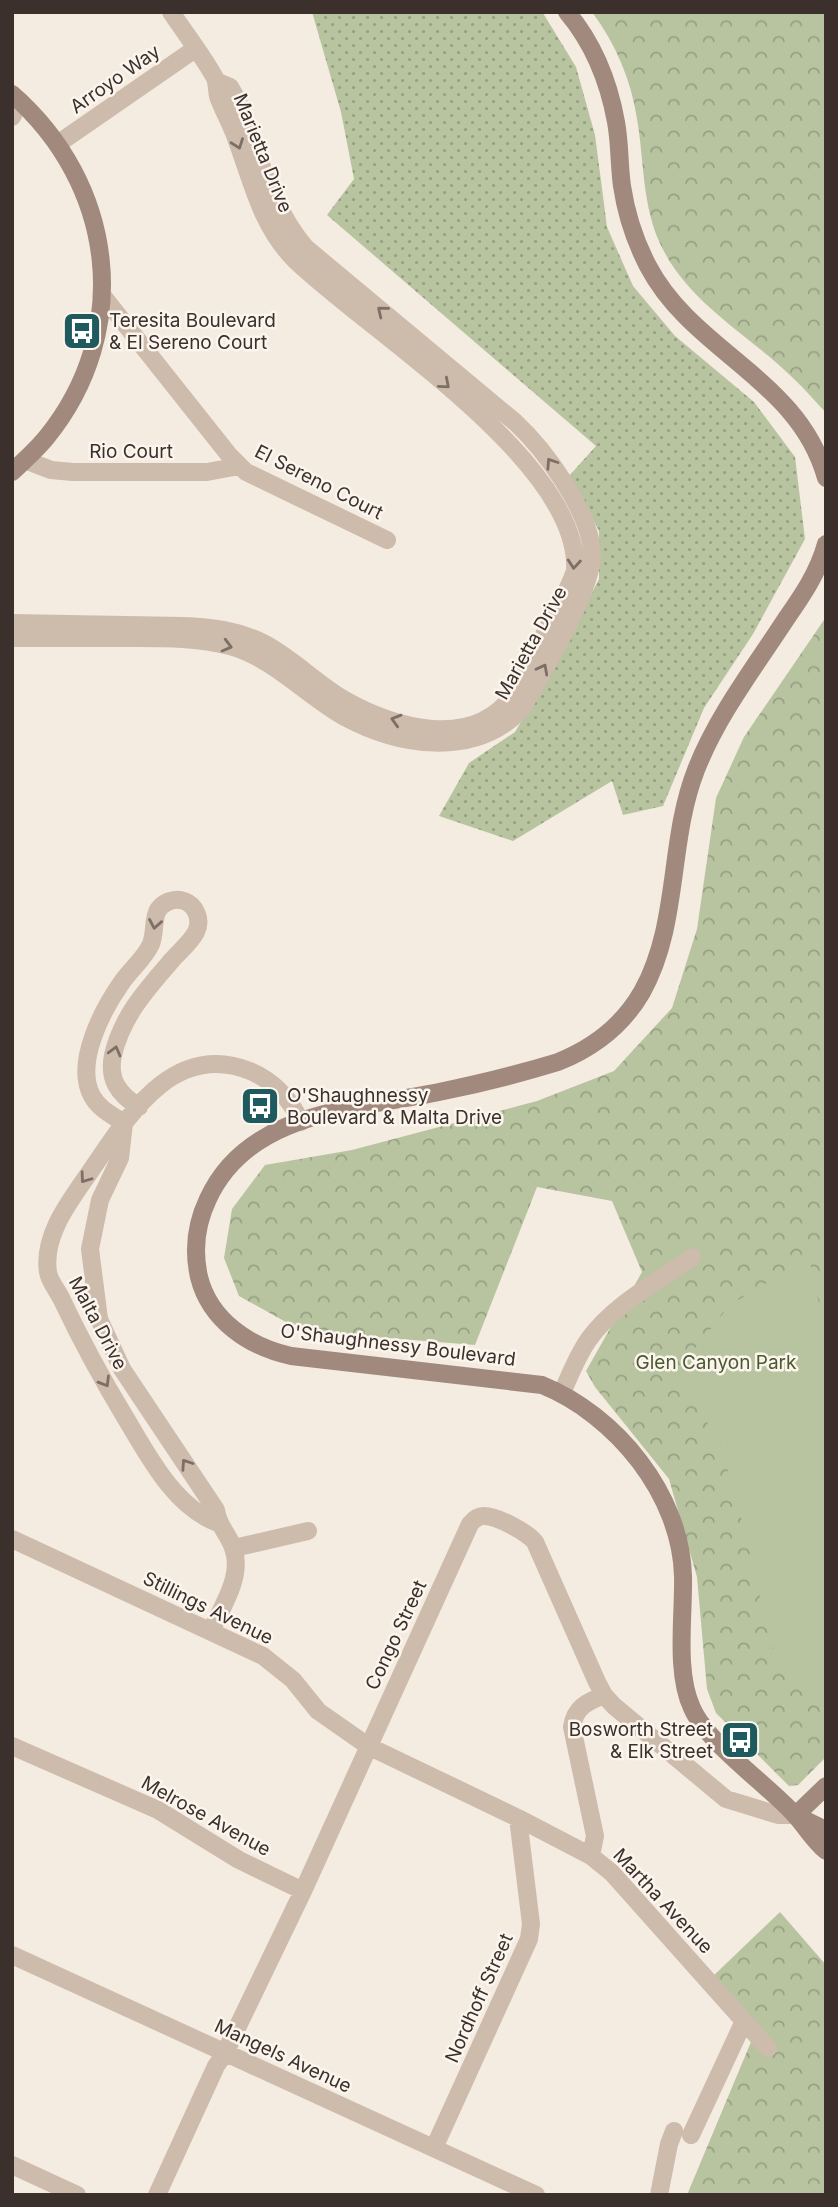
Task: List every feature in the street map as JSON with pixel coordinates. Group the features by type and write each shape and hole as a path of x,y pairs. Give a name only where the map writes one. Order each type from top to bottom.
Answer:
{"main road":[{"path":"566,12 588,44 607,87 616,122 627,210 647,265 684,315 792,412 814,447 826,478"},
{"path":"15,104 59,143 75,171 94,222 102,264 102,295 88,365 66,409 46,438 18,466"},
{"name":"O'Shaughnessy Boulevard","path":"796,1815 712,1736 693,1711 684,1670 682,1562 676,1536 657,1486 632,1452 590,1412 562,1393 529,1382 292,1356 274,1352 246,1339 220,1316 205,1292 197,1264 196,1235 205,1204 216,1180 244,1150 270,1133 337,1112 441,1092 551,1064 586,1049 624,1018 642,992 658,955 686,800 702,755 716,727 807,588 826,544"},
{"path":"796,1815 823,1796"},
{"path":"796,1815 826,1830"},
{"path":"796,1815 815,1842 826,1851"}],"street":[{"name":"Marietta Drive","path":"12,623 209,627 264,644 325,688 377,715 439,730 481,729 510,721 521,710 584,592 592,555 589,539 575,501 552,463 516,422 322,262 292,232 272,195 230,86 216,80 170,12"},
{"name":"Arroyo Way","path":"59,143 195,49"},
{"name":"El Sereno Court","path":"102,295 239,466 262,480 387,540"},
{"name":"Rio Court","path":"18,466 73,472 207,472 239,466"},
{"name":"Marietta Drive","path":"12,638 177,638 206,641 232,647 257,658 344,716 400,738 425,742 467,741 481,729"},
{"path":"124,1123 102,1109 92,1097 86,1081 86,1065 91,1044 110,1000 151,944 161,906 177,900 185,901 193,906 198,915 196,932 141,995 121,1030 111,1066 115,1086 127,1100 139,1107"},
{"name":"Malta Drive","path":"218,1523 202,1518 186,1503 146,1451 91,1359 48,1274 47,1256 59,1223 79,1185 124,1123 164,1083 180,1072 198,1064 215,1062 237,1066 257,1074 284,1093 293,1104 301,1122"},
{"name":"Malta Drive","path":"124,1123 120,1158 100,1200 90,1249 99,1319 122,1369 216,1510 218,1523 234,1548"},
{"path":"562,1393 578,1357 601,1324 692,1257"},
{"name":"Congo Street","path":"157,2195 216,2066 225,2053 303,1891 470,1524 480,1516 490,1517 519,1529 535,1542 604,1695 726,1799 778,1815 796,1815"},
{"path":"211,1631 236,1572 234,1548 308,1531"},
{"name":"Stillings Avenue","path":"12,1539 262,1656 280,1668 318,1711 368,1746 591,1856"},
{"name":"Martha Avenue","path":"604,1695 586,1702 578,1709 572,1727 595,1836 591,1856 612,1873 768,2048"},
{"name":"Melrose Avenue","path":"12,1746 158,1810 239,1860 303,1891"},
{"name":"Nordhoff Street","path":"434,2148 529,1940 531,1924 518,1818"},
{"name":"Mangels Avenue","path":"12,1955 536,2195"},
{"path":"660,2195 669,2144 683,2133 744,2021"},
{"path":"12,2165 77,2195"}],"green space":[{"path":"312,12 543,13 576,67 595,135 607,227 633,286 675,336 754,402 795,457 805,539 753,634 704,708 663,806 623,815 612,781 513,841 439,816 469,763 515,732 557,662 599,579 599,531 569,476 596,446 327,215 354,179 341,112"},
{"path":"592,12 826,12 826,413 775,361 700,299 670,261 658,239 649,209 631,90 615,50"},
{"name":"Glen Canyon Park","path":"826,617 826,1757 798,1785 789,1786 716,1713 707,1689 697,1577 669,1479 595,1387 586,1371 642,1272 612,1201 537,1187 475,1345 302,1331 239,1296 224,1258 232,1209 265,1165 352,1150 537,1101 614,1071 672,1008 697,929 716,798 744,737"},
{"path":"810,1257 812,1279 826,1326 826,1702 819,1701 777,1658 720,1442 675,1373 730,1305"},
{"path":"780,1912 826,1965 826,2195 687,2195 756,2030 710,1979"}],"place":[{"name":"Teresita Boulevard & El Sereno Court","path":"82,331"},
{"name":"O'Shaughnessy Boulevard & Malta Drive","path":"260,1106"},
{"name":"Bosworth Street & Elk Street","path":"740,1740"}]}
